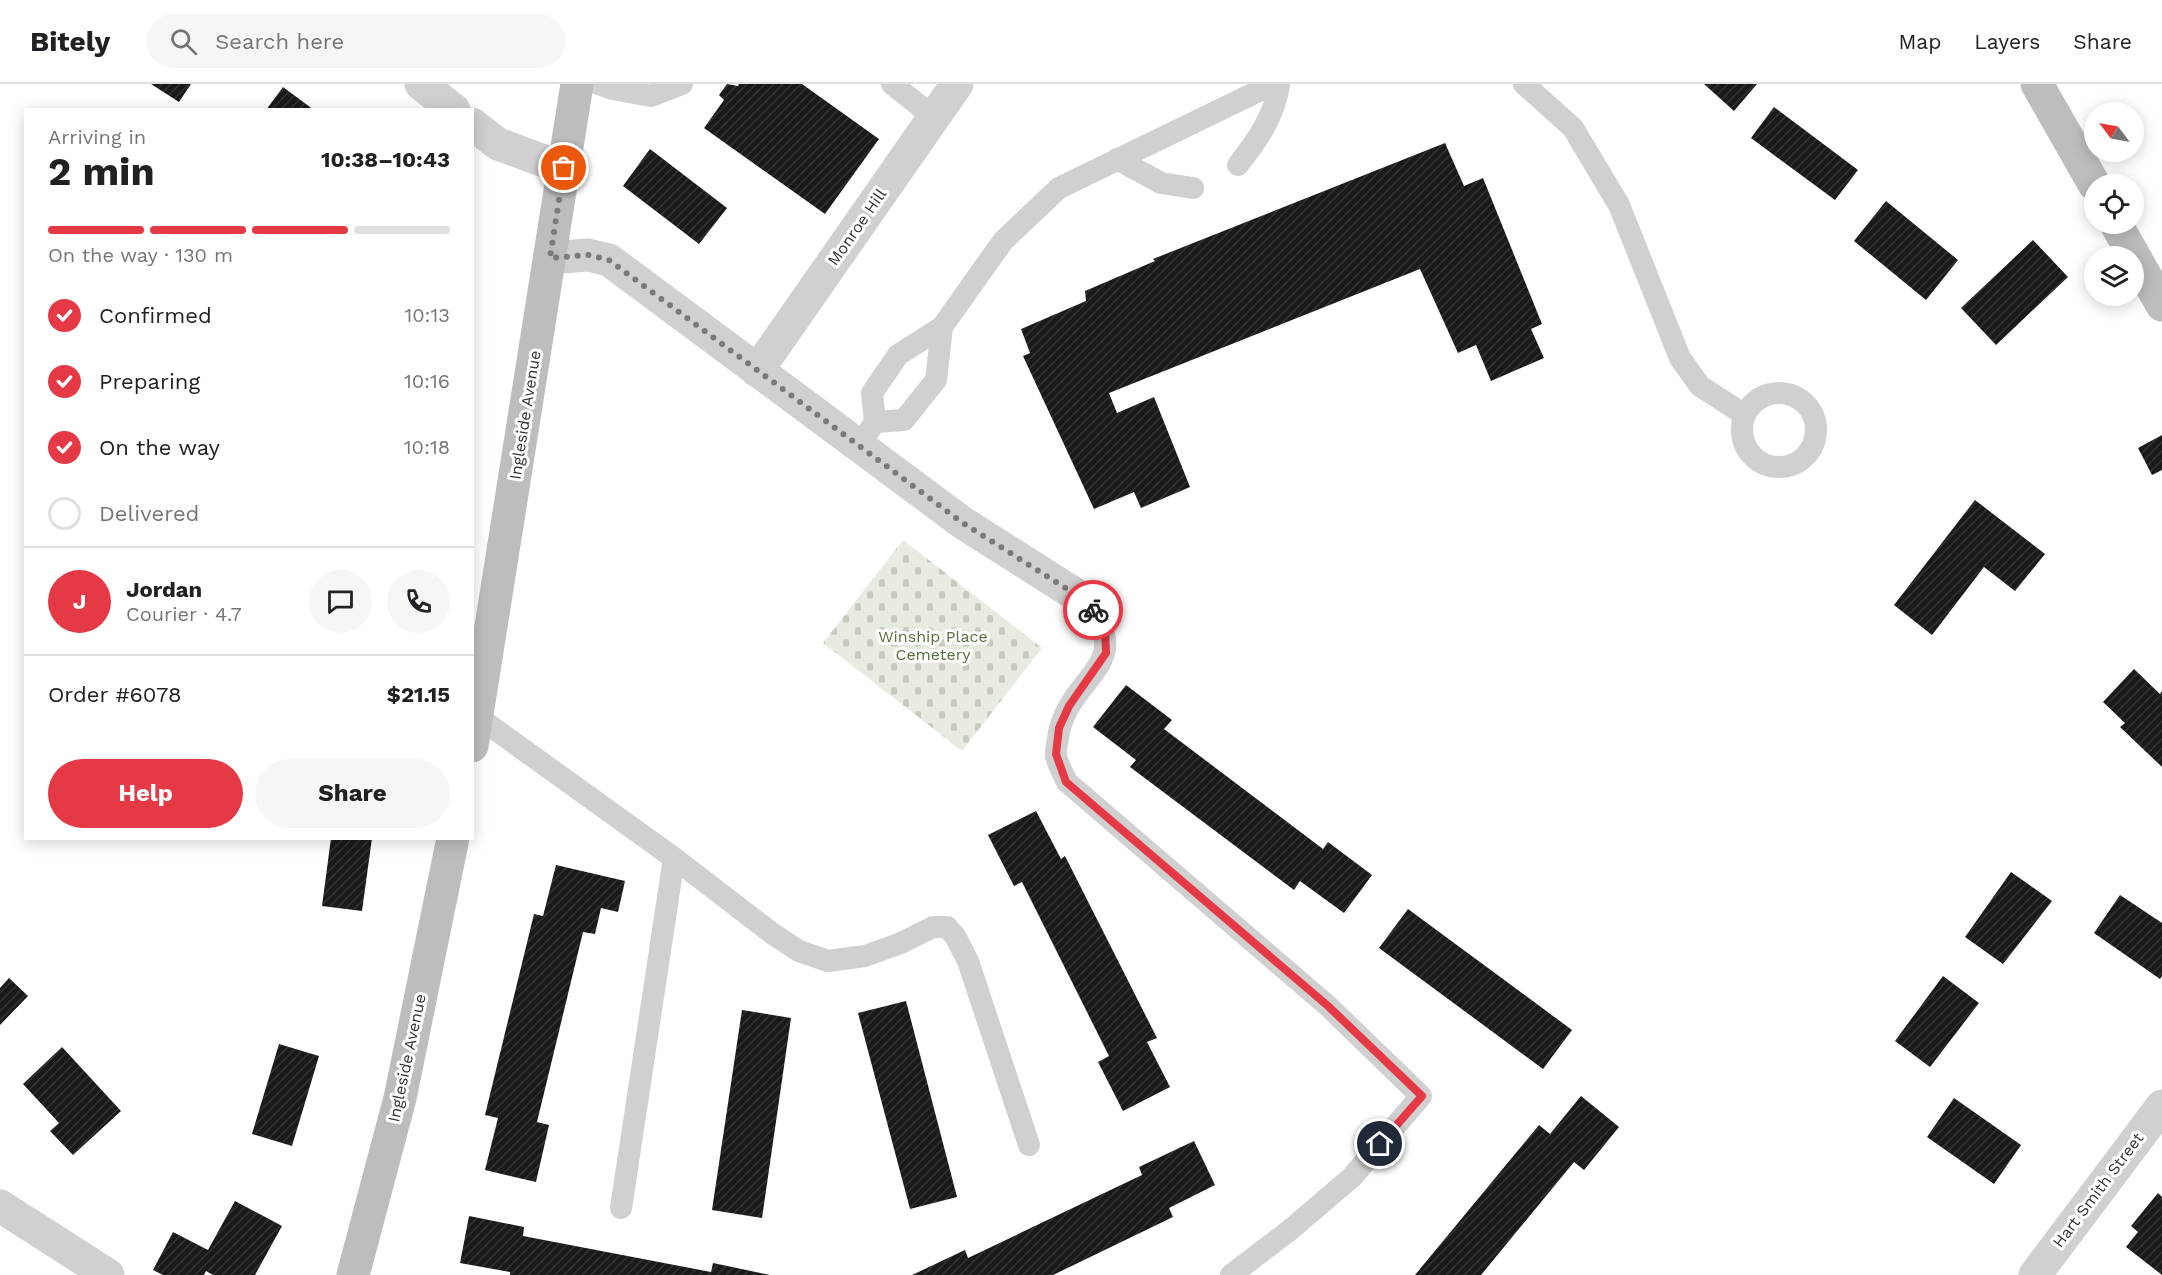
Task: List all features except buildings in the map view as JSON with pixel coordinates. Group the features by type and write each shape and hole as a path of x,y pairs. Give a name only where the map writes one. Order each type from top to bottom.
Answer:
{"street":[{"path":"421,84 451,108"},
{"name":"Ingleside Avenue","path":"475,731 577,84"},
{"name":"Monroe Hill","path":"757,371 957,84"},
{"path":"2037,84 2088,174"},
{"path":"474,126 498,144 564,168"},
{"path":"2122,234 2162,305"},
{"path":"550,258 588,255 609,260 757,371 867,434 963,523 1078,596"},
{"name":"Ingleside Avenue","path":"353,1275 400,1098 453,840"},
{"name":"Hart Smith Street","path":"2035,1275 2162,1106"},
{"path":"0,1206 108,1275"}],"lane":[{"path":"598,84 651,96 682,84"},
{"path":"892,84 934,117"},
{"path":"942,327 936,380 904,420 867,434 872,393 898,355 942,327 1003,241 1059,188 1273,84"},
{"path":"1238,165 1265,128 1279,84"},
{"path":"1524,84 1573,128 1620,205 1680,358 1700,386 1745,415"},
{"path":"1117,159 1161,183 1193,188"},
{"path":"1078,596 1093,610 1105,630 1106,653 1069,706 1059,728 1056,754 1066,782 1328,1006 1422,1096 1352,1177 1290,1230 1231,1275"},
{"path":"475,731 674,858 773,934 799,951 828,961 865,956 901,943 933,927 947,927 955,936 968,961 1029,1145"},
{"path":"621,1208 674,858"}],"green space":[{"name":"Winship Place Cemetery","path":"903,540 1042,648 962,751 823,643"}],"way so far":[{"path":"564,168 550,258 588,255 609,260 963,523 1078,596 1093,610"}],"route":[{"path":"1093,610 1105,630 1106,653 1069,706 1059,728 1056,754 1066,782 1328,1006 1422,1096 1380,1144"}]}
